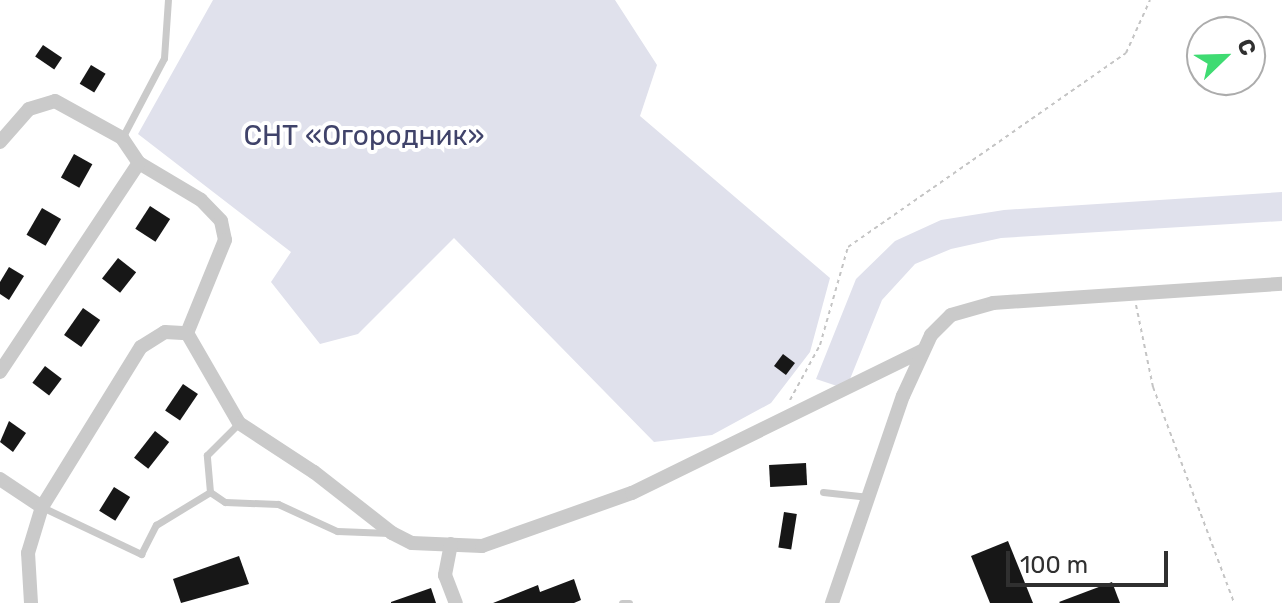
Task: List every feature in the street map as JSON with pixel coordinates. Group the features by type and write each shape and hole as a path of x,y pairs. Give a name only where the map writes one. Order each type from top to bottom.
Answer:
{"street":[{"path":"0,142 29,109 55,101 122,138 139,163 201,200 221,221 225,240 187,333"},
{"path":"0,372 139,163"},
{"path":"832,603 922,351 951,315 975,305 1282,284"},
{"path":"31,603 28,553 42,507 141,347 165,332 187,333"},
{"path":"187,333 239,423 314,472 392,533 412,543 482,546 632,493 786,421 922,351"},
{"path":"0,479 42,507"},
{"path":"451,544 445,575 456,603"}],"lane":[{"path":"122,138 164,58 168,0"},
{"path":"210,492 207,455 239,423"},
{"path":"42,507 141,554 156,525 210,492"},
{"path":"210,492 225,502 278,504 337,531 392,533"},
{"path":"823,492 872,497"},
{"path":"622,603 629,603"}],"path":[{"path":"786,421 790,398 820,345 848,247 1126,53 1148,0"},
{"path":"1135,296 1141,345 1153,387 1234,603"}],"green space":[{"name":"СНТ «Огородник»","path":"213,0 615,0 657,65 640,116 830,278 810,352 771,403 712,435 654,442 454,238 358,334 320,344 271,282 291,252 138,134"},
{"path":"1282,192 1282,221 1001,238 951,249 915,264 882,300 846,389 816,379 856,279 895,241 941,220 1004,210"}],"building":[{"path":"43,45 62,58 54,69 35,57"},
{"path":"91,65 106,74 94,93 80,84"},
{"path":"74,154 92,164 79,188 61,178"},
{"path":"150,206 170,219 155,242 135,229"},
{"path":"42,208 61,219 46,246 26,235"},
{"path":"118,258 136,272 120,293 102,278"},
{"path":"9,267 24,276 9,300 0,294 0,282"},
{"path":"83,308 100,320 81,347 64,335"},
{"path":"783,354 795,363 786,375 774,366"},
{"path":"45,366 62,379 49,395 32,383"},
{"path":"183,384 198,394 180,421 165,411"},
{"path":"9,421 26,433 13,452 0,442"},
{"path":"155,431 169,442 148,469 134,458"},
{"path":"806,463 807,485 770,487 769,465"},
{"path":"114,487 130,497 115,521 99,511"},
{"path":"784,512 797,514 791,550 778,548"},
{"path":"1008,541 1033,603 990,603 971,556"},
{"path":"239,556 249,584 181,603 173,579"},
{"path":"574,579 581,600 574,603 493,603 538,585 540,592"},
{"path":"1112,582 1120,603 1059,602"},
{"path":"431,588 436,603 391,603 391,602"}]}
